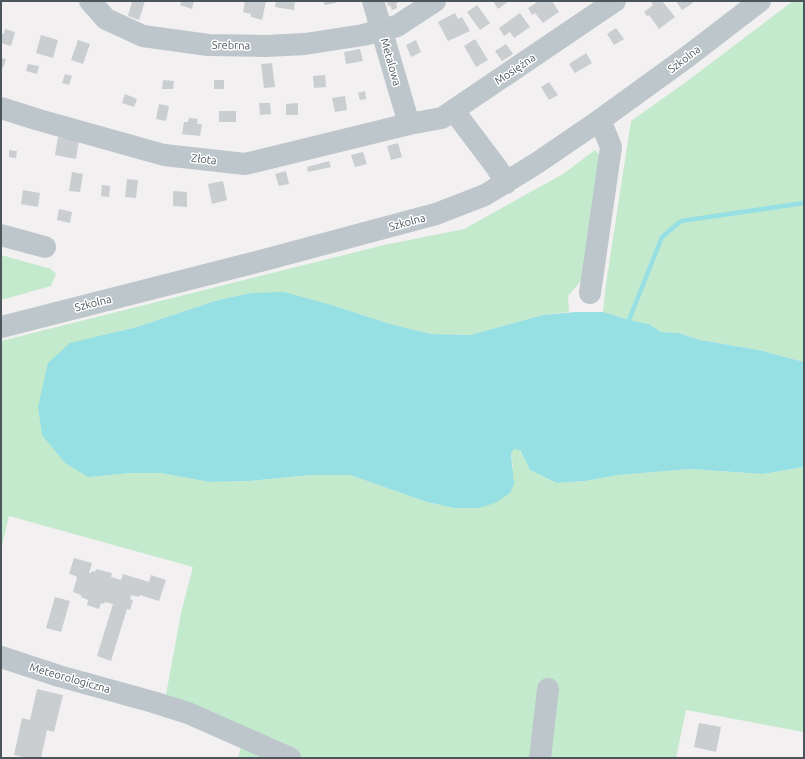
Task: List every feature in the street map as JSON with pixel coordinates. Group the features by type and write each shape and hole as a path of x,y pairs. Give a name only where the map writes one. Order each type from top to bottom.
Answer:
{"street":[{"name":"Srebrna","path":"90,1 106,19 143,36 208,45 266,46 305,44 363,34 397,26 435,1"},
{"name":"Metalowa","path":"373,1 408,124"},
{"name":"Mosiężna","path":"408,124 442,118 454,111 615,1"},
{"name":"Szkolna","path":"1,327 268,260 436,214 485,195 537,163 600,120 687,57 760,1"},
{"name":"Złota","path":"1,108 164,155 245,164 408,124"},
{"path":"454,111 497,168 506,183"},
{"path":"590,293 611,147 600,120"},
{"path":"1,235 45,247"},
{"name":"Meteorologiczna","path":"1,657 60,676 188,713 290,758"},
{"path":"540,758 548,689"}],"green space":[{"path":"793,1 804,1 804,362 759,350 700,340 679,333 661,332 649,324 603,312 631,121 686,82"},
{"path":"595,150 602,158 586,275 568,296 569,312 543,315 470,335 431,334 390,324 335,306 251,293 218,300 137,327 115,332 88,477 132,473 160,473 210,482 249,481 310,475 350,475 427,502 454,508 479,508 513,467 511,453 514,449 519,449 530,470 557,483 585,481 619,475 690,469 763,474 804,467 804,732 686,710 676,758 299,758 165,700 181,613 193,567 9,516 1,550 1,341 384,245 464,229 563,174"},
{"path":"1,255 51,269 56,274 51,286 1,300"},
{"path":"242,743 275,758 238,758"}],"water":[{"path":"284,292 335,306 390,324 431,334 470,335 543,315 576,312 603,312 649,324 661,332 679,333 700,340 759,350 804,362 804,467 763,474 690,469 619,475 585,481 557,483 530,470 520,450 514,449 511,454 514,484 510,493 495,503 479,508 454,508 427,502 350,475 310,475 249,481 210,482 160,473 132,473 88,477 65,463 42,435 38,407 48,363 70,343 137,327 218,300 251,293"}],"building":[{"path":"132,1 145,1 139,20 128,16"},
{"path":"182,1 194,1 192,9 180,5"},
{"path":"245,1 266,1 262,20 251,17 251,14 243,12"},
{"path":"276,1 295,1 294,10 275,7"},
{"path":"324,1 336,1 336,3 324,5"},
{"path":"387,1 398,1 398,3 396,3 397,8 392,10 390,5 388,6"},
{"path":"493,1 509,1 498,9"},
{"path":"535,1 552,1 559,12 543,23 535,13 532,15 528,8 536,3"},
{"path":"662,1 675,17 659,29 649,15 647,16 644,12 653,5 651,2"},
{"path":"676,1 692,1 693,3 682,10"},
{"path":"477,5 490,23 480,30 467,12"},
{"path":"455,13 458,19 462,17 470,31 448,41 438,22"},
{"path":"520,13 530,27 514,38 510,32 504,36 499,28"},
{"path":"616,28 624,39 614,45 607,34"},
{"path":"5,29 15,32 11,46 1,43 1,33 4,34"},
{"path":"41,35 58,40 53,58 36,53"},
{"path":"475,39 488,60 476,67 464,46"},
{"path":"78,40 90,44 83,64 71,60"},
{"path":"416,40 421,52 411,57 406,45"},
{"path":"506,44 513,54 502,61 495,51"},
{"path":"360,49 363,61 346,64 344,52"},
{"path":"586,53 592,63 575,73 569,64"},
{"path":"1,58 6,59 3,68 1,67"},
{"path":"272,63 275,87 264,88 261,64"},
{"path":"28,64 39,66 37,74 26,71"},
{"path":"65,74 72,76 69,85 62,83"},
{"path":"325,75 326,87 314,88 313,76"},
{"path":"163,80 174,81 173,89 162,89"},
{"path":"214,80 224,80 224,89 214,89"},
{"path":"549,82 558,95 549,100 541,87"},
{"path":"365,91 366,99 360,100 358,93"},
{"path":"125,94 137,99 134,107 122,103"},
{"path":"345,96 347,110 335,112 332,98"},
{"path":"259,103 270,103 271,114 260,115"},
{"path":"298,103 298,115 286,115 286,104"},
{"path":"159,104 169,106 166,121 156,119"},
{"path":"219,111 236,111 236,122 219,122"},
{"path":"189,118 198,119 197,124 202,124 200,136 182,134 184,122 188,122"},
{"path":"58,137 79,140 76,159 55,155"},
{"path":"398,143 402,157 391,160 387,146"},
{"path":"9,150 17,151 16,158 9,157"},
{"path":"363,152 367,164 355,167 351,155"},
{"path":"329,161 331,167 308,172 307,167"},
{"path":"286,171 289,184 279,186 275,174"},
{"path":"72,172 83,174 80,192 69,191"},
{"path":"127,179 138,180 136,198 125,197"},
{"path":"223,181 227,200 212,204 208,184"},
{"path":"102,185 110,186 109,197 101,196"},
{"path":"23,190 40,193 38,207 21,204"},
{"path":"173,191 187,192 187,207 173,206"},
{"path":"59,209 72,212 70,223 57,220"},
{"path":"74,558 92,563 89,573 92,571 95,572 96,569 112,573 111,577 121,580 123,574 149,582 151,575 166,580 159,601 140,595 139,597 131,595 130,599 133,600 130,610 127,609 111,661 97,656 113,604 105,602 104,604 101,603 99,609 87,605 88,600 73,592 77,578 76,576 69,574"},
{"path":"55,597 70,601 61,632 46,628"},
{"path":"37,689 63,695 54,732 47,730 41,758 28,758 14,755 22,718 30,720"},
{"path":"699,723 721,727 716,752 694,747"}],"waterway":[{"path":"629,320 662,237 681,221 804,203"}]}
